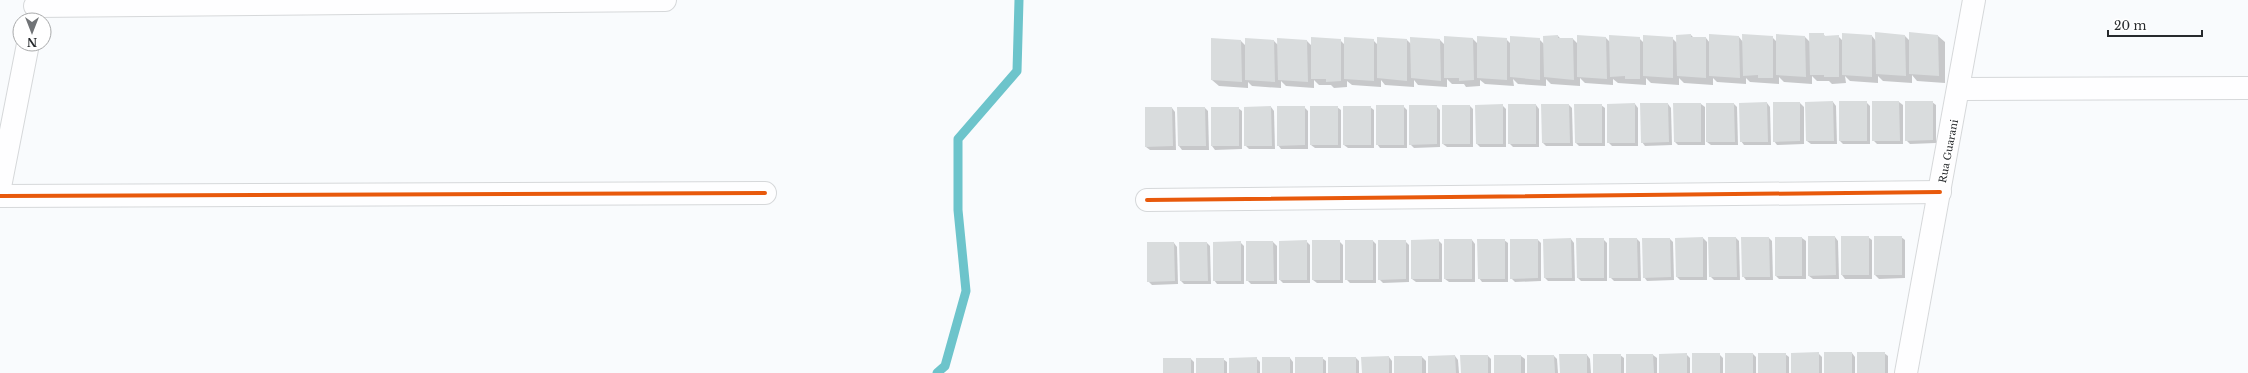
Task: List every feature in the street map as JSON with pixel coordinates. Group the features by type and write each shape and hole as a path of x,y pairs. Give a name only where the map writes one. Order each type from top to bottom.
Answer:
{"street":[{"path":"34,9 665,0"},
{"name":"Rua Guarani","path":"1906,373 1960,89 1974,0"},
{"path":"0,187 26,52"},
{"path":"1960,89 2248,88"},
{"path":"1147,200 1940,192"},
{"path":"0,196 765,193"}],"building":[{"path":"1875,32 1905,35 1906,76 1876,74"},
{"path":"1909,32 1938,35 1939,76 1909,74"},
{"path":"1809,33 1824,33 1824,36 1839,35 1839,77 1810,75"},
{"path":"1842,33 1872,35 1872,77 1842,75"},
{"path":"1691,34 1691,37 1706,37 1706,78 1677,76 1676,35"},
{"path":"1709,34 1739,36 1740,78 1709,76"},
{"path":"1742,34 1773,36 1773,78 1758,78 1758,75 1743,76"},
{"path":"1776,34 1805,36 1806,77 1776,75"},
{"path":"1558,35 1558,38 1573,38 1574,80 1544,77 1543,36"},
{"path":"1577,35 1606,37 1607,79 1577,77"},
{"path":"1609,35 1640,37 1640,79 1625,79 1625,76 1610,77"},
{"path":"1643,35 1673,37 1673,78 1643,76"},
{"path":"1444,36 1473,38 1474,80 1459,81 1459,78 1444,78"},
{"path":"1477,36 1507,38 1507,80 1477,78"},
{"path":"1510,36 1540,38 1540,80 1510,77"},
{"path":"1311,37 1341,39 1341,81 1326,82 1326,79 1311,79"},
{"path":"1344,37 1374,39 1374,81 1344,79"},
{"path":"1377,37 1407,39 1407,81 1377,78"},
{"path":"1410,37 1440,39 1441,81 1411,78"},
{"path":"1211,38 1241,40 1242,82 1211,80"},
{"path":"1245,38 1274,40 1275,82 1245,80"},
{"path":"1277,38 1307,40 1308,82 1278,80"},
{"path":"1833,101 1834,141 1806,141 1805,102"},
{"path":"1839,101 1867,101 1867,141 1839,141"},
{"path":"1872,101 1899,101 1900,141 1872,141"},
{"path":"1905,101 1933,101 1933,140 1905,141"},
{"path":"1767,102 1768,142 1740,142 1739,103"},
{"path":"1773,102 1800,102 1800,141 1773,142"},
{"path":"1635,103 1635,143 1607,143 1607,104"},
{"path":"1640,103 1668,103 1669,142 1641,143"},
{"path":"1673,103 1701,103 1701,142 1674,142"},
{"path":"1706,103 1734,103 1735,142 1706,142"},
{"path":"1503,104 1503,144 1476,144 1475,105"},
{"path":"1508,104 1536,104 1536,144 1508,144"},
{"path":"1541,104 1569,104 1570,143 1542,143"},
{"path":"1574,104 1602,104 1602,143 1575,143"},
{"path":"1376,105 1404,105 1404,145 1376,145"},
{"path":"1409,105 1437,105 1437,144 1409,145"},
{"path":"1442,105 1470,105 1470,144 1442,144"},
{"path":"1271,106 1272,146 1244,146 1244,107"},
{"path":"1277,106 1305,106 1305,145 1277,146"},
{"path":"1310,106 1338,106 1338,145 1310,145"},
{"path":"1343,106 1371,106 1371,145 1343,145"},
{"path":"1145,107 1172,107 1173,146 1145,147"},
{"path":"1177,107 1205,107 1206,146 1178,146"},
{"path":"1211,107 1239,107 1239,146 1211,146"},
{"path":"1808,236 1835,236 1836,275 1808,276"},
{"path":"1841,236 1869,236 1869,275 1841,275"},
{"path":"1874,236 1902,236 1902,275 1874,275"},
{"path":"1703,237 1703,277 1676,277 1675,238"},
{"path":"1708,237 1736,237 1737,277 1709,277"},
{"path":"1741,237 1769,237 1770,277 1742,277"},
{"path":"1775,237 1802,237 1802,276 1775,276"},
{"path":"1571,238 1572,278 1544,278 1543,239"},
{"path":"1576,238 1604,238 1604,278 1577,278"},
{"path":"1609,238 1637,238 1638,278 1609,278"},
{"path":"1642,238 1670,238 1671,277 1643,278"},
{"path":"1439,239 1439,279 1411,279 1411,240"},
{"path":"1444,239 1472,239 1472,279 1444,279"},
{"path":"1477,239 1505,239 1505,279 1478,279"},
{"path":"1510,239 1538,239 1538,278 1510,279"},
{"path":"1307,240 1307,280 1279,280 1279,241"},
{"path":"1312,240 1340,240 1340,280 1312,280"},
{"path":"1345,240 1373,240 1373,280 1345,280"},
{"path":"1378,240 1406,240 1406,279 1378,280"},
{"path":"1241,241 1241,281 1213,281 1213,242"},
{"path":"1246,241 1273,241 1274,281 1246,281"},
{"path":"1147,242 1174,242 1175,281 1147,282"},
{"path":"1179,242 1207,242 1208,281 1180,281"},
{"path":"1819,352 1819,373 1791,373 1791,353"},
{"path":"1824,352 1852,352 1852,373 1824,373"},
{"path":"1857,352 1885,352 1885,373 1857,373"},
{"path":"1687,353 1687,373 1659,373 1659,354"},
{"path":"1692,353 1720,353 1720,373 1692,373"},
{"path":"1725,353 1753,353 1753,373 1725,373"},
{"path":"1758,353 1786,353 1786,373 1758,373"},
{"path":"1559,354 1587,354 1587,373 1560,373"},
{"path":"1593,354 1621,354 1621,373 1593,373"},
{"path":"1626,354 1653,354 1654,373 1626,373"},
{"path":"1455,355 1456,373 1428,373 1428,356"},
{"path":"1460,355 1488,355 1488,373 1461,373"},
{"path":"1494,355 1521,355 1521,373 1494,373"},
{"path":"1527,355 1554,355 1555,373 1527,373"},
{"path":"1389,356 1389,373 1362,373 1361,357"},
{"path":"1394,356 1422,356 1422,373 1394,373"},
{"path":"1257,357 1257,373 1229,373 1229,358"},
{"path":"1262,357 1290,357 1290,373 1262,373"},
{"path":"1295,357 1323,357 1323,373 1295,373"},
{"path":"1328,357 1356,357 1356,373 1328,373"},
{"path":"1163,358 1191,358 1191,373 1163,373"},
{"path":"1196,358 1224,358 1224,373 1196,373"}],"waterway":[{"path":"937,373 945,366 966,291 958,210 958,139 1017,71 1019,0"}],"cycle path":[{"path":"1147,200 1940,192"},
{"path":"0,196 765,193"}]}
